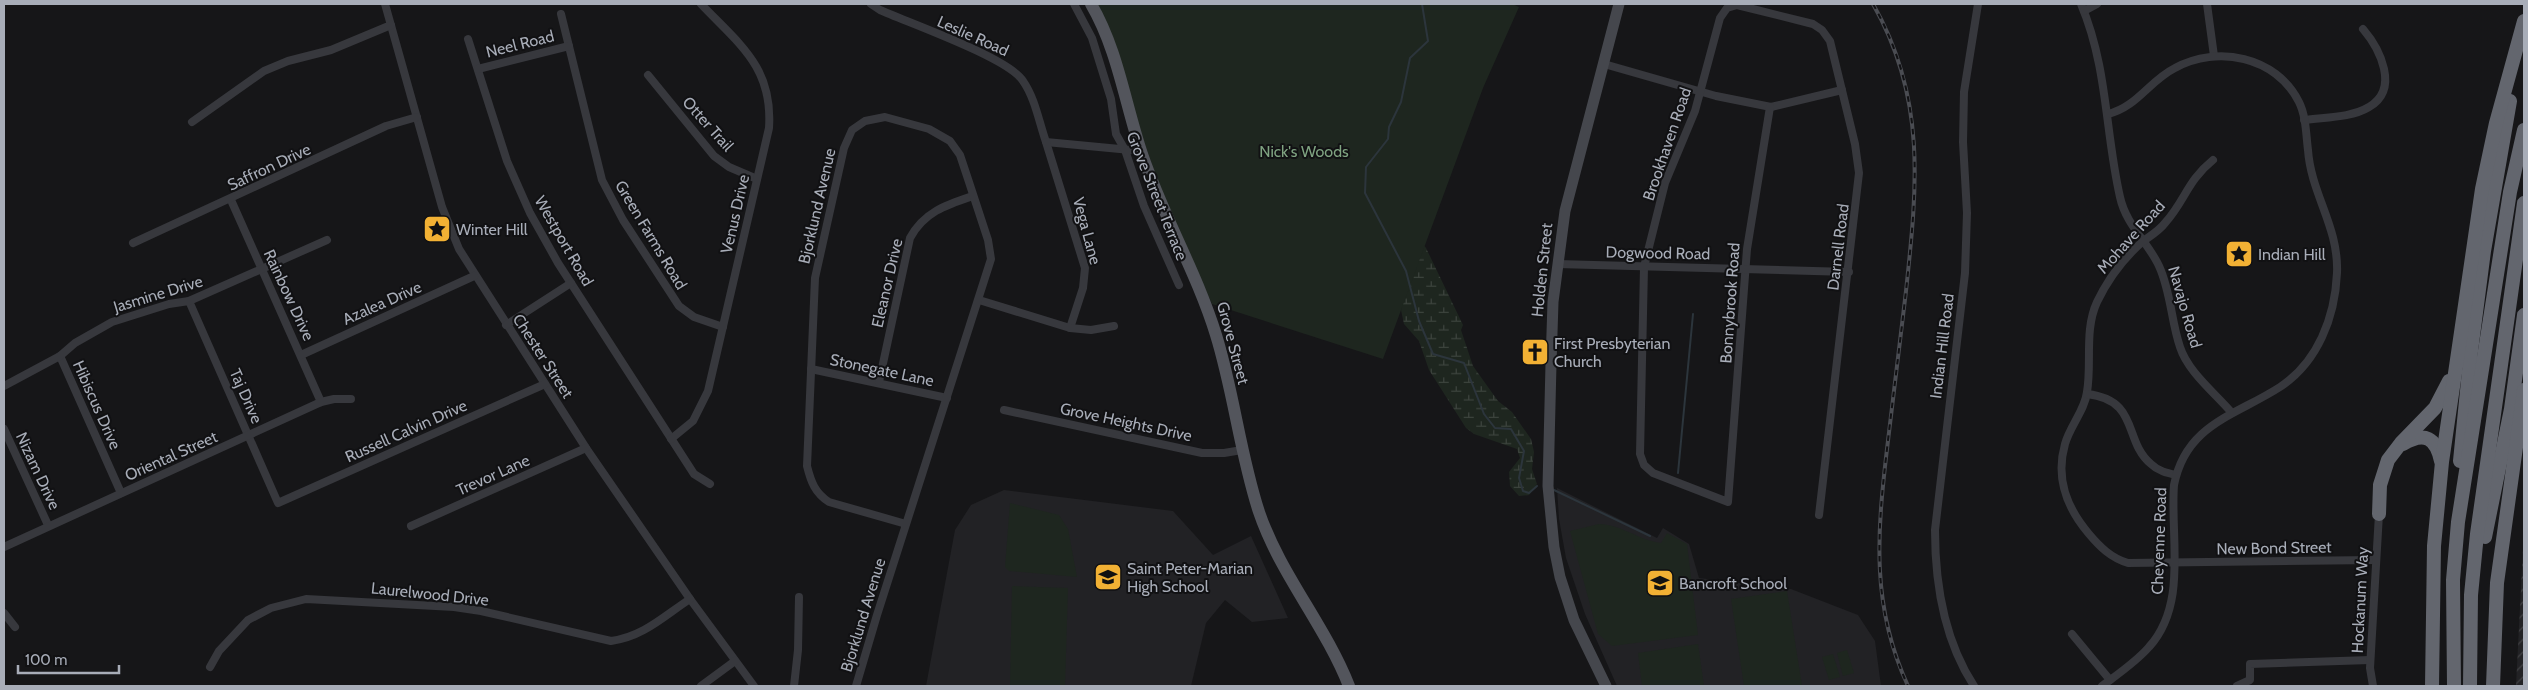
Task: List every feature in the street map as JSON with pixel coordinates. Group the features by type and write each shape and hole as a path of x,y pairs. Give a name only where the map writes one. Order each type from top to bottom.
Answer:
{"highway":[{"path":"2432,686 2435,530 2442,465 2482,189 2496,122 2524,21"},
{"path":"2458,522 2456,500 2470,352 2493,197 2511,96 2524,37"},
{"path":"2454,686 2453,580 2458,522 2508,207 2524,130"},
{"path":"2470,686 2471,595 2485,472 2524,203"},
{"path":"2471,595 2477,584 2511,409 2524,315"},
{"path":"2378,514 2383,472 2395,450 2439,402 2457,360"},
{"path":"2493,686 2497,583 2524,390"},
{"path":"2395,450 2413,439 2426,438 2437,447 2442,465"}],"main road":[{"name":"Grove Street","path":"1091,4 1106,34 1141,151 1163,209 1207,306 1221,350 1242,450 1265,527 1281,561 1338,661 1349,686"},
{"name":"Holden Street","path":"1606,686 1580,634 1564,592 1552,532 1549,471 1552,329 1557,264 1571,181 1619,4"}],"street":[{"name":"Chester Street","path":"385,4 447,221 459,249 474,276 586,448 690,599 754,686"},
{"name":"Venus Drive","path":"672,439 693,421 708,391 768,128 769,97 765,83 751,57 701,4"},
{"name":"Leslie Road","path":"871,4 880,10 993,58 1013,70 1023,79 1030,93 1046,142"},
{"name":"Grove Street Terrace","path":"1074,4 1092,38 1111,99 1116,134 1125,150 1144,206 1179,285"},
{"name":"Indian Hill Road","path":"1974,686 1960,660 1946,620 1936,566 1935,530 1965,273 1967,213 1963,142 1964,92 1978,4"},
{"path":"2082,7 2097,4"},
{"path":"2207,4 2214,56"},
{"name":"Brookhaven Road","path":"1728,502 1654,473 1646,468 1641,458 1644,267 1665,184 1689,129 1719,20 1725,9 1737,5 1782,16"},
{"name":"Navajo Road","path":"2082,7 2100,60 2120,200 2125,214 2156,261 2163,276 2180,348 2187,361 2232,412"},
{"name":"Green Farms Road","path":"561,14 600,172 617,210 679,306 694,317 723,327"},
{"name":"Darnell Road","path":"1782,16 1812,24 1825,33 1833,50 1858,168 1849,272 1819,515"},
{"path":"192,122 264,71 288,61 331,50 391,26"},
{"path":"2304,120 2360,111 2376,102 2381,95 2385,68 2377,50 2363,29"},
{"name":"Westport Road","path":"468,39 517,186 530,213 571,283 694,474 710,484"},
{"name":"Neel Road","path":"478,69 569,46"},
{"name":"Cheyenne Road","path":"2102,686 2148,648 2161,630 2172,599 2176,475 2195,439 2212,424 2280,386 2300,371 2321,341 2332,306 2336,284 2336,249 2332,228 2310,166 2304,120 2299,102 2294,94 2272,72 2244,59 2214,56 2194,59 2160,77 2130,106 2108,114"},
{"path":"1604,64 1700,91 1770,107 1842,90"},
{"name":"Otter Trail","path":"648,76 714,156 729,167 757,179"},
{"name":"Bonnybrook Road","path":"1728,502 1746,269 1770,107"},
{"name":"Saffron Drive","path":"133,243 231,200 386,126 417,116"},
{"name":"Bjorklund Avenue","path":"856,686 991,258 974,196 960,155 953,144 941,134 914,124 885,118 866,121 852,130 844,148 815,278 807,466 814,487 821,497 831,503 906,524"},
{"path":"1046,142 1141,151"},
{"name":"Vega Lane","path":"1046,142 1085,268 1083,288 1070,328"},
{"name":"Mohave Road","path":"2174,564 2134,564 2111,556 2087,532 2069,506 2062,484 2063,452 2087,394 2090,333 2094,310 2111,277 2143,242 2166,222 2193,178 2213,160"},
{"name":"Eleanor Drive","path":"879,382 910,238 924,218 933,211 974,196"},
{"name":"Rainbow Drive","path":"231,200 321,402"},
{"name":"Jasmine Drive","path":"4,386 60,356 75,342 112,322 169,304 189,301 327,240"},
{"name":"Dogwood Road","path":"1557,264 1849,272"},
{"name":"Azalea Drive","path":"301,355 474,276"},
{"path":"506,325 571,283"},
{"path":"979,300 1070,328 1091,330 1114,326"},
{"name":"Taj Drive","path":"189,301 278,503"},
{"name":"Hibiscus Drive","path":"60,356 121,493"},
{"name":"Stonegate Lane","path":"811,369 947,398"},
{"name":"Russell Calvin Drive","path":"278,503 545,384"},
{"path":"2087,394 2099,395 2114,403 2126,416 2147,460 2161,471 2176,475"},
{"name":"Oriental Street","path":"4,547 48,525 321,402 334,399 351,399"},
{"name":"Grove Heights Drive","path":"1004,410 1202,453 1224,453 1242,450"},
{"name":"Nizam Drive","path":"4,429 48,525"},
{"name":"Trevor Lane","path":"411,526 586,448"},
{"name":"Hockanum Way","path":"2373,686 2370,660 2378,514"},
{"name":"New Bond Street","path":"2174,564 2375,560"},
{"path":"794,686 798,650 799,597"},
{"name":"Laurelwood Drive","path":"210,667 219,650 248,620 271,608 306,599 454,607 481,611 611,641 622,640 645,631 690,599"},
{"path":"4,613 15,627"},
{"path":"2072,634 2110,680"},
{"path":"2237,686 2250,680 2250,664 2370,660"},
{"path":"702,686 735,661"}],"shaded area":[{"name":"Bancroft School","path":"1557,488 1657,538 1663,528 1689,544 1699,578 1791,589 1858,615 1875,641 1881,686 1617,686 1585,614 1566,558 1559,519"},
{"name":"Saint Peter-Marian High School","path":"1004,490 1173,511 1213,555 1251,536 1288,618 1252,622 1225,600 1206,623 1191,686 926,686 955,530 971,505"},
{"path":"2524,529 2524,686 2516,686"}],"green space":[{"name":"Nick's Woods","path":"1097,4 1512,4 1519,7 1483,88 1383,359 1212,304 1162,194"},
{"path":"1395,209 1426,248 1463,325 1461,330 1473,366 1498,401 1512,412 1531,439 1534,452 1532,469 1537,484 1529,495 1519,496 1510,486 1509,472 1520,458 1517,449 1474,434 1466,428 1429,370 1419,341 1404,324 1401,310 1405,290"},
{"path":"1010,503 1059,515 1068,529 1077,577 1009,571 1005,567"},
{"path":"1599,524 1616,527 1645,539 1661,543 1667,533 1687,544 1698,635 1612,646 1598,634 1570,531"},
{"path":"1012,586 1068,588 1065,686 1010,686"},
{"path":"1787,591 1802,686 1744,686 1731,599"},
{"path":"1698,644 1704,686 1642,686 1638,653"},
{"path":"1847,650 1854,673 1843,676 1837,653"},
{"path":"1833,654 1840,677 1829,680 1822,657"}],"waterway":[{"path":"1422,4 1428,41 1410,58 1401,102 1389,127 1388,139 1366,167 1365,193 1406,271 1419,321 1433,354 1464,363 1484,414 1495,428 1511,429 1524,451 1519,478 1523,491 1529,493 1537,486"},
{"path":"1678,473 1693,314"},
{"path":"1554,490 1650,536"}],"railway":[{"path":"1873,4 1890,39 1902,74 1910,109 1914,144 1915,180 1910,253 1879,540 1882,598 1896,656 1908,686"}],"place":[{"name":"Winter Hill","path":"437,229"},
{"name":"Indian Hill","path":"2239,254"},
{"name":"First Presbyterian Church","path":"1535,352"},
{"name":"Saint Peter-Marian High School","path":"1108,577"},
{"name":"Bancroft School","path":"1660,583"}]}
